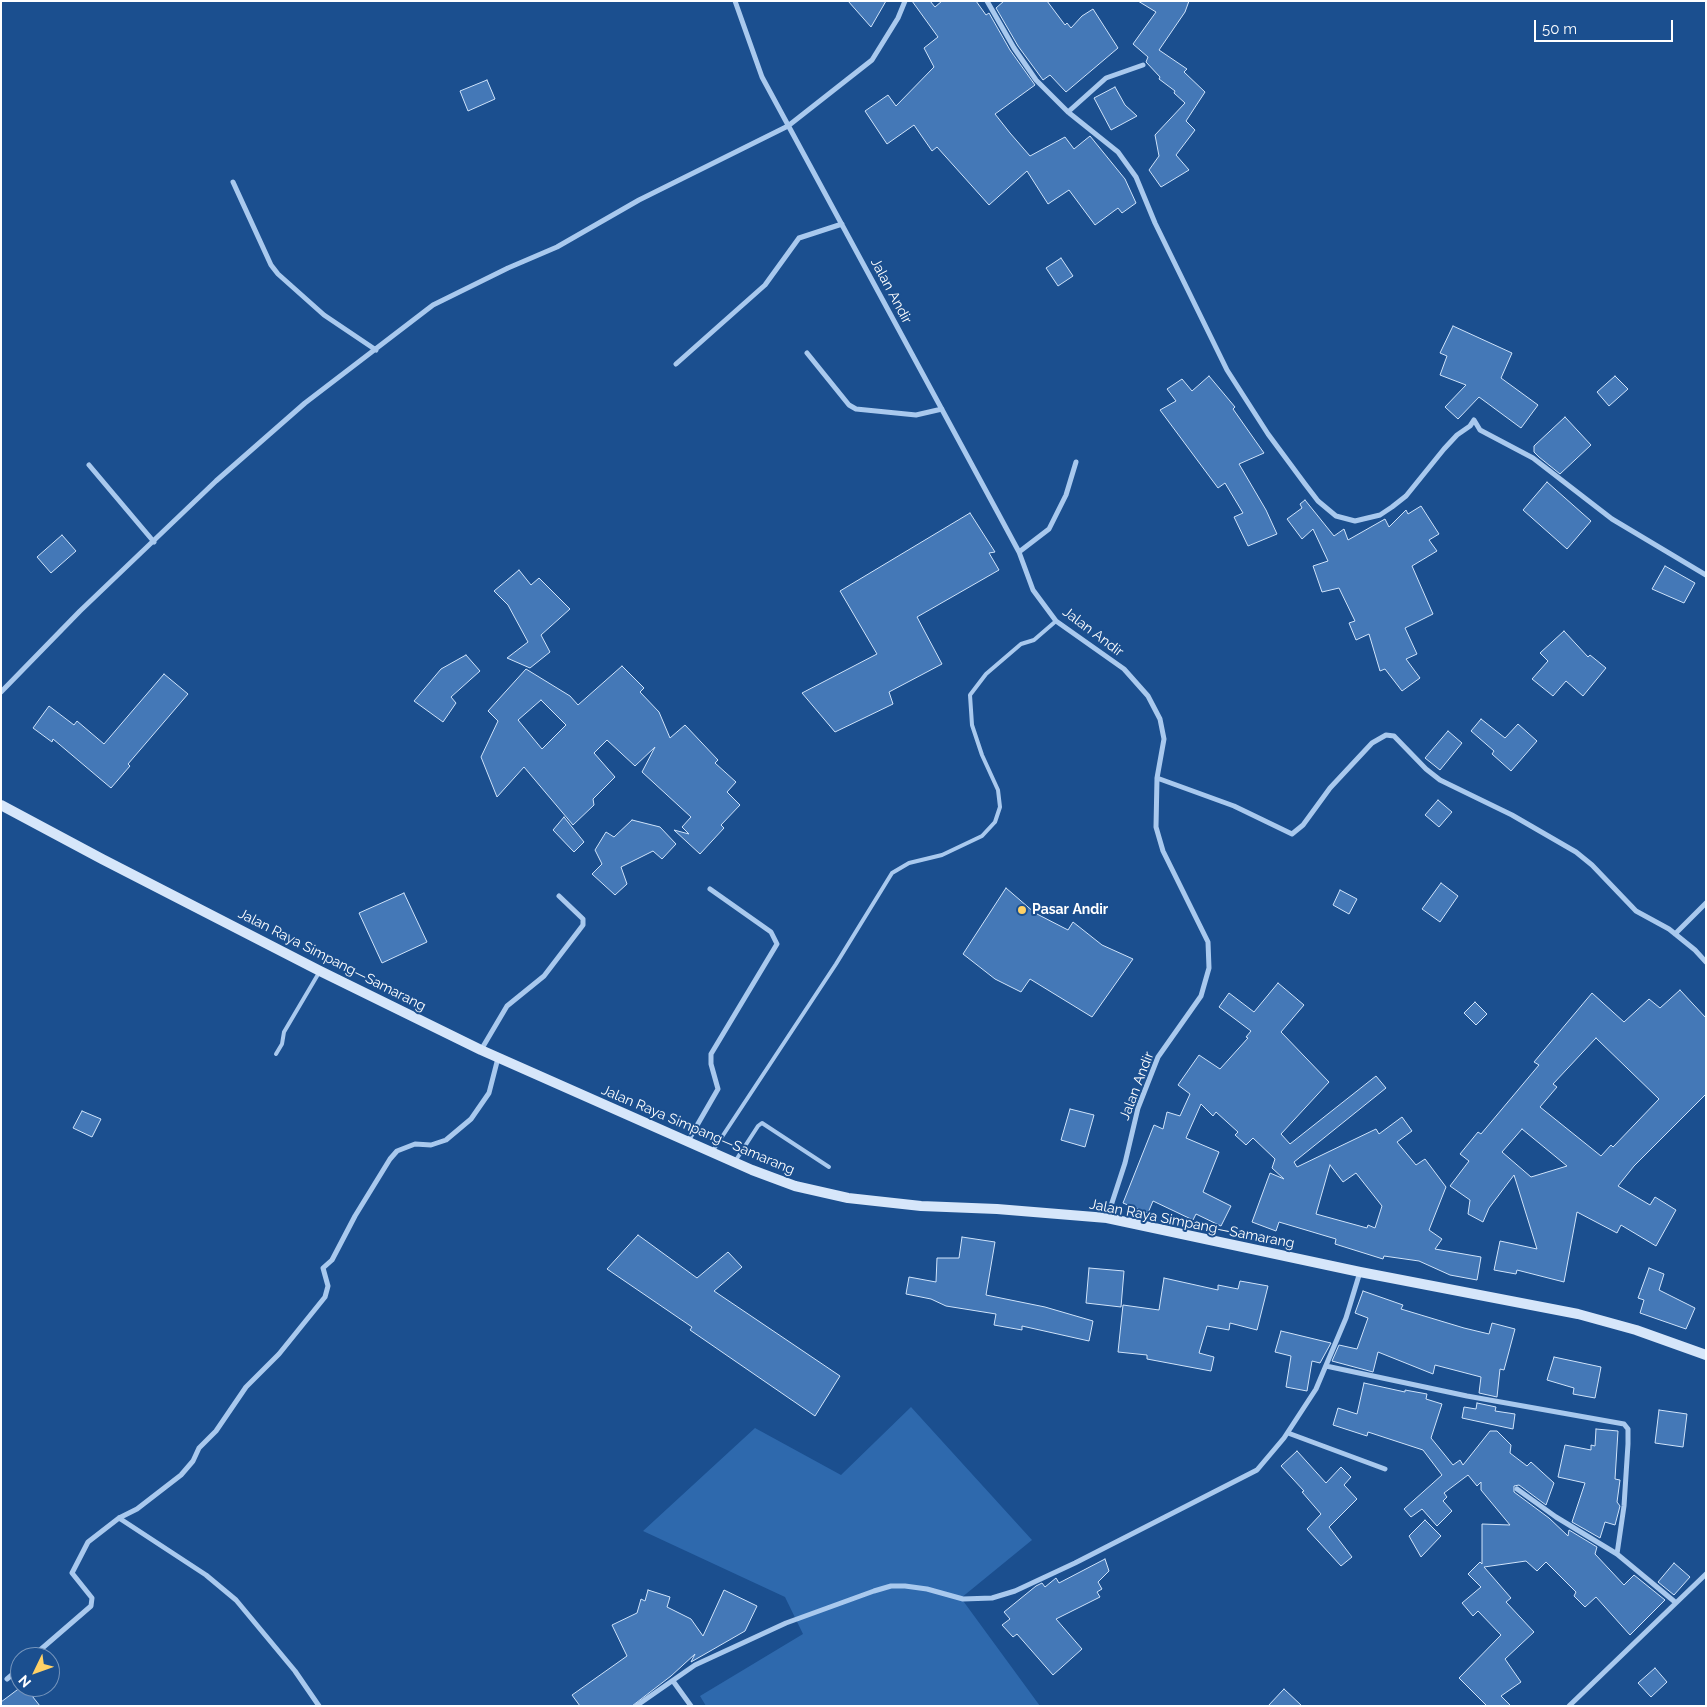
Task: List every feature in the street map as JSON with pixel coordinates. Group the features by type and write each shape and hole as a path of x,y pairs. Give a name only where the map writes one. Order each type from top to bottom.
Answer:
{"main road":[{"name":"Jalan Raya Simpang—Samarang","path":"1,805 320,971 480,1050 687,1142 795,1186 848,1198 921,1206 997,1209 1107,1218 1360,1272 1578,1314 1636,1330 1706,1355"}],"street":[{"name":"Jalan Andir","path":"735,1 762,77 1019,552 1033,590 1056,621 1124,669 1148,696 1160,719 1164,739 1157,778 1156,827 1163,851 1208,942 1209,968 1201,996 1158,1057 1138,1108 1125,1163 1107,1218"},
{"path":"1,692 80,611 216,481 305,403 433,305 508,268 557,247 639,200 788,126 872,60 898,18 905,1"},
{"path":"987,1 1014,48 1036,80 1068,112 1118,152 1136,177 1155,223 1226,370 1268,434 1313,496 1336,516 1355,521 1380,515 1392,507 1406,496 1444,449 1457,435 1470,426 1474,420 1480,430 1533,458 1612,520 1706,575"},
{"path":"1068,112 1106,78 1143,65"},
{"path":"233,182 271,265 278,274 324,315 376,350"},
{"path":"676,364 765,285 799,238 842,224"},
{"path":"807,353 849,406 856,409 916,416 942,409"},
{"path":"1019,552 1049,529 1066,495 1076,462"},
{"path":"89,464 154,542"},
{"path":"1157,778 1234,806 1292,834 1303,825 1330,788 1372,743 1386,735 1394,736 1426,769 1440,780 1512,815 1576,852 1592,865 1636,911 1675,934 1695,950 1706,962"},
{"path":"687,1142 718,1089 711,1064 711,1054 777,944 771,932 710,889"},
{"path":"480,1050 507,1006 544,976 583,925 583,919 559,896"},
{"path":"1675,934 1706,903"},
{"path":"44,1647 91,1606 92,1598 72,1573 88,1542 120,1518 137,1509 181,1475 193,1461 199,1448 216,1431 246,1387 279,1354 325,1297 328,1286 323,1268 332,1260 355,1216 390,1160 397,1151 415,1144 431,1145 446,1140 471,1119 489,1093 498,1057"},
{"path":"636,1706 695,1665 786,1623 848,1599 891,1586 927,1589 963,1599 992,1598 1015,1591 1075,1563 1257,1470 1288,1433 1316,1389 1346,1318 1360,1272"},
{"path":"1326,1366 1467,1396 1551,1409 1624,1424 1628,1429 1628,1444 1624,1506 1617,1554"},
{"path":"1288,1433 1350,1454 1385,1469"},
{"path":"1517,1489 1556,1517 1617,1554 1676,1602"},
{"path":"120,1518 206,1575 236,1600 295,1671 319,1706"},
{"path":"1569,1706 1706,1574"},
{"path":"673,1681 691,1706"}],"lane":[{"path":"712,1152 836,964 892,873 909,863 942,855 982,836 995,822 1000,808 998,790 982,755 972,725 970,695 986,674 1020,644 1034,640 1056,621"},
{"path":"276,1054 282,1044 284,1032 320,971"},
{"path":"734,1162 762,1123 829,1167"}],"shaded area":[{"path":"911,1407 1032,1540 961,1598 1040,1706 706,1706 700,1696 803,1634 785,1597 643,1531 755,1428 841,1475"}],"building":[{"path":"848,1 886,1 871,27"},
{"path":"912,1 930,1 935,7 942,1 976,1 986,15 989,13 1010,50 1035,85 995,114 1010,133 1030,156 1065,137 1074,149 1090,136 1125,179 1136,203 1122,213 1118,208 1095,225 1069,190 1048,204 1027,171 989,205 937,147 932,151 914,125 887,144 865,111 888,95 896,106 934,67 924,48 938,37"},
{"path":"1004,1 1047,1 1065,25 1067,23 1071,28 1082,16 1093,9 1118,48 1066,92 1050,75 1043,80 1018,46 996,8"},
{"path":"1138,1 1189,1 1185,12 1159,50 1187,69 1184,72 1205,92 1186,121 1195,130 1176,155 1189,170 1161,187 1149,170 1159,156 1155,135 1185,103 1174,93 1175,91 1159,79 1160,77 1146,62 1148,57 1133,44 1156,12"},
{"path":"487,80 495,99 468,111 460,91"},
{"path":"1115,87 1125,105 1137,116 1111,130 1094,98"},
{"path":"1061,258 1073,276 1058,286 1046,268"},
{"path":"1453,326 1512,353 1501,378 1538,405 1521,428 1479,397 1458,419 1445,407 1466,385 1440,375 1447,356 1440,353"},
{"path":"1209,376 1235,407 1233,409 1264,453 1239,464 1266,510 1277,534 1248,546 1234,517 1243,513 1225,483 1218,488 1160,410 1176,401 1167,389 1182,379 1192,391"},
{"path":"1615,376 1628,389 1609,406 1597,392"},
{"path":"1565,417 1591,445 1560,474 1534,452 1534,446"},
{"path":"1547,482 1591,521 1567,549 1523,510"},
{"path":"1305,500 1334,536 1344,529 1348,540 1385,519 1389,527 1406,510 1408,514 1421,506 1439,534 1429,540 1437,551 1412,566 1433,614 1405,628 1417,654 1406,659 1420,678 1402,691 1385,669 1380,671 1369,634 1356,640 1349,623 1355,621 1339,588 1322,592 1313,566 1328,561 1313,529 1302,539 1287,519 1302,508 1300,504"},
{"path":"970,513 995,552 989,553 999,570 917,617 942,664 889,692 893,704 835,732 802,693 877,654 840,591"},
{"path":"62,535 76,551 51,573 37,557"},
{"path":"1665,566 1695,583 1684,603 1652,589"},
{"path":"519,570 531,585 539,578 570,609 541,635 550,652 530,668 507,658 528,642 508,605 494,591"},
{"path":"1564,631 1588,657 1590,655 1606,668 1583,696 1566,681 1553,696 1532,679 1548,661 1540,653"},
{"path":"466,655 480,671 451,697 456,703 443,722 414,701 441,669"},
{"path":"622,666 644,688 640,692 659,712 670,738 685,725 718,760 715,763 736,782 727,792 740,805 721,825 724,828 700,854 674,830 689,834 682,827 691,817 642,772 655,747 635,766 607,740 594,753 615,777 593,799 594,805 573,825 524,767 497,797 481,757 498,721 488,711 526,669 570,696 578,705","holes":["541,700 566,725 542,749 518,720"]},
{"path":"164,674 188,694 128,764 130,766 111,788 53,739 52,742 33,728 49,706 74,725 77,721 104,744"},
{"path":"1481,719 1505,738 1518,724 1537,741 1511,771 1492,754 1494,751 1471,731"},
{"path":"1448,731 1462,743 1440,770 1425,758"},
{"path":"1438,800 1452,812 1439,827 1425,815"},
{"path":"564,817 584,842 574,852 553,830"},
{"path":"632,820 660,827 676,844 662,859 653,851 621,867 627,884 615,895 592,874 602,864 595,850 606,832 614,837"},
{"path":"1441,883 1458,896 1440,922 1422,909"},
{"path":"1006,888 1035,913 1068,930 1073,922 1102,945 1133,959 1092,1017 1030,979 1021,992 995,979 963,954"},
{"path":"1340,890 1357,899 1349,914 1333,905"},
{"path":"404,893 427,942 382,963 359,913"},
{"path":"1278,983 1304,1005 1281,1032 1329,1082 1281,1134 1290,1144 1376,1076 1386,1088 1294,1162 1297,1167 1376,1129 1379,1134 1402,1117 1412,1131 1397,1142 1416,1165 1425,1159 1446,1187 1429,1230 1442,1239 1435,1249 1481,1257 1477,1280 1450,1275 1419,1261 1384,1256 1383,1259 1335,1244 1336,1239 1279,1222 1276,1231 1252,1222 1270,1173 1284,1179 1272,1168 1275,1159 1253,1138 1246,1145 1235,1135 1238,1132 1216,1112 1213,1116 1201,1104 1186,1138 1219,1152 1203,1192 1231,1206 1221,1226 1196,1214 1193,1220 1153,1201 1148,1213 1123,1203 1154,1125 1163,1129 1167,1112 1180,1116 1190,1094 1178,1085 1199,1055 1220,1069 1248,1038 1246,1037 1251,1031 1219,1007 1229,993 1254,1012","holes":["1330,1165 1343,1182 1356,1173 1382,1206 1375,1228 1368,1225 1367,1228 1316,1214"]},
{"path":"1680,990 1706,1018 1706,1094 1634,1166 1618,1186 1650,1205 1655,1197 1676,1210 1656,1246 1621,1225 1617,1233 1577,1212 1564,1282 1517,1270 1516,1274 1494,1270 1500,1241 1537,1249 1514,1175 1489,1208 1483,1222 1468,1214 1470,1200 1450,1186 1469,1161 1460,1154 1478,1132 1481,1134 1539,1065 1534,1062 1592,993 1624,1022 1649,999 1660,1008","holes":["1596,1038 1659,1099 1613,1147 1611,1145 1601,1156 1540,1107 1557,1087 1553,1084","1522,1129 1567,1166 1531,1177 1502,1152"]},
{"path":"1475,1002 1487,1014 1476,1025 1464,1013"},
{"path":"1070,1109 1094,1115 1085,1147 1061,1140"},
{"path":"82,1111 101,1119 92,1137 73,1128"},
{"path":"638,1235 697,1278 728,1252 742,1267 714,1291 840,1376 815,1416 690,1330 692,1327 607,1269"},
{"path":"962,1237 995,1242 986,1295 1045,1307 1093,1321 1089,1341 1022,1326 1022,1330 994,1325 996,1314 946,1306 931,1299 906,1294 909,1277 936,1282 937,1258 959,1258"},
{"path":"1089,1268 1124,1271 1121,1307 1086,1303"},
{"path":"1649,1268 1664,1274 1659,1290 1695,1308 1686,1329 1640,1313 1644,1300 1638,1298"},
{"path":"1164,1278 1218,1290 1218,1285 1238,1289 1240,1281 1268,1286 1257,1330 1230,1323 1229,1330 1207,1326 1199,1353 1214,1357 1211,1371 1147,1359 1147,1355 1118,1352 1123,1305 1159,1310"},
{"path":"1363,1291 1403,1305 1401,1309 1464,1328 1489,1334 1492,1323 1515,1329 1504,1370 1500,1369 1497,1397 1479,1393 1481,1377 1435,1365 1433,1374 1378,1352 1373,1372 1332,1361 1339,1345 1357,1349 1368,1318 1355,1313"},
{"path":"1281,1331 1331,1343 1320,1363 1312,1361 1307,1391 1286,1387 1291,1356 1275,1352"},
{"path":"1554,1357 1601,1367 1595,1398 1573,1394 1574,1388 1547,1380"},
{"path":"1364,1383 1405,1392 1405,1390 1427,1394 1426,1399 1442,1404 1431,1438 1453,1465 1460,1460 1463,1465 1490,1431 1497,1431 1511,1445 1510,1453 1527,1466 1531,1462 1554,1483 1546,1505 1519,1485 1514,1486 1514,1492 1549,1518 1568,1536 1569,1530 1597,1547 1595,1554 1624,1585 1634,1575 1665,1600 1630,1635 1596,1597 1585,1607 1574,1596 1576,1592 1546,1562 1537,1571 1526,1561 1484,1567 1511,1598 1506,1602 1534,1632 1505,1659 1521,1682 1501,1696 1511,1706 1487,1706 1459,1678 1501,1635 1478,1611 1473,1616 1462,1603 1481,1587 1468,1574 1480,1562 1482,1564 1482,1524 1510,1525 1481,1490 1481,1482 1477,1486 1468,1475 1444,1493 1447,1497 1443,1501 1452,1511 1437,1526 1422,1509 1411,1517 1404,1509 1442,1475 1423,1450 1368,1432 1367,1436 1333,1425 1338,1408 1357,1414"},
{"path":"1477,1403 1496,1407 1495,1411 1515,1414 1513,1429 1462,1418 1464,1407 1476,1409"},
{"path":"1659,1410 1687,1414 1683,1447 1655,1443"},
{"path":"1596,1429 1618,1431 1615,1479 1620,1480 1617,1502 1620,1506 1615,1525 1605,1522 1600,1538 1572,1522 1585,1483 1558,1477 1565,1445 1591,1450 1591,1445 1595,1446"},
{"path":"1297,1451 1326,1483 1341,1467 1351,1477 1344,1485 1357,1499 1329,1527 1352,1557 1341,1566 1307,1529 1321,1514 1302,1492 1304,1491 1281,1466"},
{"path":"1425,1520 1441,1536 1421,1557 1409,1536"},
{"path":"1105,1559 1109,1571 1098,1582 1102,1589 1097,1592 1100,1597 1056,1619 1082,1649 1053,1675 1017,1634 1013,1637 1002,1625 1010,1619 1004,1612 1036,1586 1042,1583 1045,1587 1056,1578 1059,1583"},
{"path":"1674,1563 1690,1577 1674,1595 1658,1582"},
{"path":"648,1590 670,1597 667,1607 691,1619 703,1636 724,1590 757,1606 745,1631 691,1662 695,1654 671,1676 632,1706 580,1706 572,1695 627,1656 612,1625 637,1613 641,1599 645,1601"},
{"path":"1655,1668 1667,1682 1651,1697 1638,1683"},
{"path":"1284,1689 1302,1706 1268,1706"},
{"path":"10,1695 10,1697 33,1697 40,1706 1,1706 1,1702"}],"place":[{"name":"Pasar Andir","path":"1022,910"}]}
